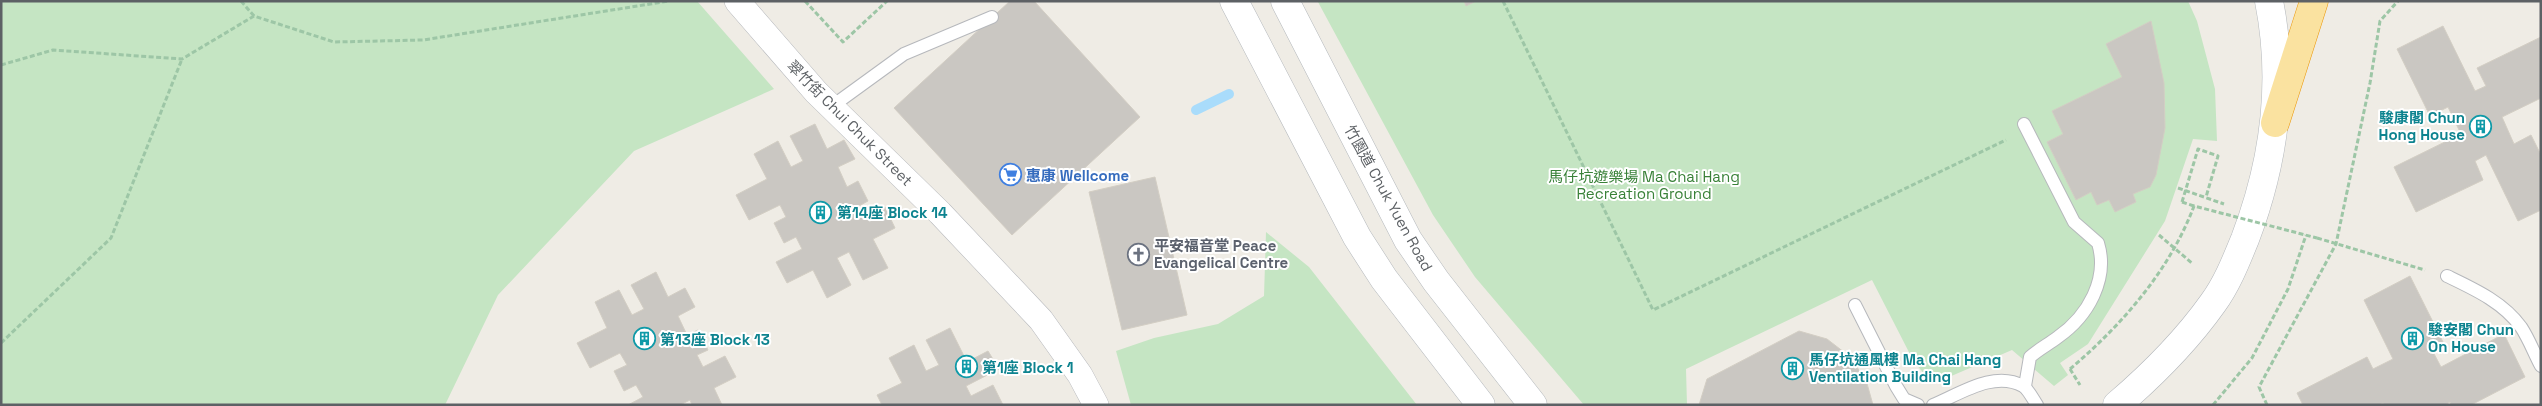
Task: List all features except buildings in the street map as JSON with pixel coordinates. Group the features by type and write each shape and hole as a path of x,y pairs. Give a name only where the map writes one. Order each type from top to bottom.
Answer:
{"highway":[{"path":"2275,123 2314,1"}],"main road":[{"path":"1234,1 1357,237 1384,278 1481,405"},
{"name":"竹園道 Chuk Yuen Road","path":"1285,1 1408,240 1436,281 1533,405"},
{"path":"2117,405 2178,348 2214,302 2235,263 2255,211 2265,180 2275,123 2274,48 2269,1"}],"street":[{"name":"翠竹街 Chui Chuk Street","path":"737,1 792,66 831,107 940,213 1041,320 1080,375 1096,405"}],"lane":[{"path":"831,107 904,54 992,17"},
{"path":"2024,386 2030,357 2060,336 2079,315 2096,292 2102,272 2098,243 2074,222 2026,127"},
{"path":"2447,276 2486,295 2514,319 2522,329 2541,366"},
{"path":"1856,305 1903,402 1918,405"},
{"path":"1933,405 1989,382 2003,379 2024,386 2036,405"}],"path":[{"path":"241,1 254,16 334,42 413,40 669,1"},
{"path":"805,1 843,42 887,1"},
{"path":"1503,1 1653,310 2026,127"},
{"path":"2267,405 2259,387 2336,244 2370,83 2380,21 2398,1"},
{"path":"1,65 53,50 182,59 254,16"},
{"path":"1,343 111,238 182,59"},
{"path":"2206,197 2218,156 2198,148 2182,202 2317,238 2447,276"},
{"path":"2178,188 2224,204"},
{"path":"2080,385 2070,368 2103,341 2137,302 2184,233 2194,206"},
{"path":"2160,235 2193,264"},
{"path":"2213,405 2252,358 2288,289 2306,235"}],"green space":[{"path":"1,1 697,1 774,89 634,151 498,295 445,405 1,405"},
{"name":"馬仔坑遊樂場 Ma Chai Hang Recreation Ground","path":"2188,1 2197,21 2215,89 2217,141 2193,139 2165,221 2088,344 2060,363 2068,375 2054,386 2012,350 1942,380 1927,377 1914,362 1872,280 1686,369 1687,405 1584,405 1475,277 1433,215 1318,2"},
{"path":"1266,232 1309,267 1417,405 1131,405 1116,351 1154,338 1218,324 1264,296"}],"waterway":[{"path":"1196,110 1229,94"}],"place":[{"name":"駿康閣 Chun Hong House","path":"2481,126"},
{"name":"惠康 Wellcome","path":"1010,175"},
{"name":"第14座 Block 14","path":"821,212"},
{"name":"平安福音堂 Peace Evangelical Centre","path":"1138,254"},
{"name":"駿安閣 Chun On House","path":"2412,338"},
{"name":"第13座 Block 13","path":"644,339"},
{"name":"第1座 Block 1","path":"966,367"},
{"name":"馬仔坑通風樓 Ma Chai Hang Ventilation Building","path":"1793,368"}]}
